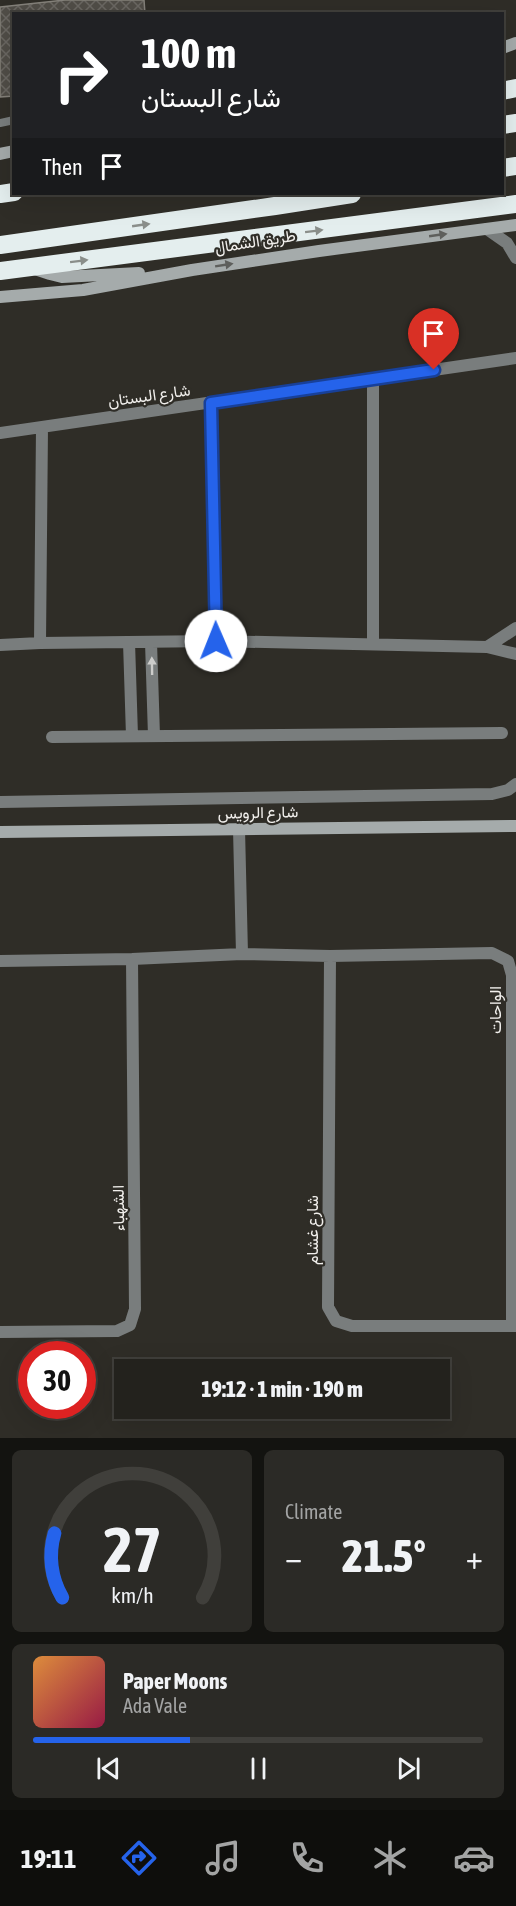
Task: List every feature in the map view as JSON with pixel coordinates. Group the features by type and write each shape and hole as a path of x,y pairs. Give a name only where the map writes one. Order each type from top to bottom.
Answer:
{"highway":[{"name":"طريق الشمال","path":"0,245 346,195"},
{"path":"0,271 516,204"}],"main road":[{"name":"طريق الشمال","path":"0,297 83,290 192,270 516,225"},
{"path":"31,267 62,276 192,270"},
{"name":"شارع الرويس","path":"0,832 516,826"}],"street":[{"path":"486,229 507,243 516,258"},
{"name":"شارع البستان","path":"0,433 516,358"},
{"path":"373,380 373,644"},
{"path":"211,403 216,641"},
{"path":"40,643 42,427"},
{"path":"487,647 516,628"},
{"path":"0,645 216,641 487,647 516,654"},
{"path":"129,642 132,736"},
{"path":"152,642 154,736"},
{"path":"52,737 502,733"},
{"path":"0,802 492,794 508,790 516,784"},
{"path":"239,829 242,954"},
{"name":"الواحات","path":"0,961 132,959 242,954 330,956 492,953 508,961 512,975 514,1326"},
{"name":"شارع غشام","path":"330,956 328,1307 336,1321 352,1326 514,1326"},
{"name":"الشهباء","path":"0,1332 117,1331 130,1325 135,1309 132,959"}],"building":[{"path":"65,0 144,0 145,12 12,12 12,96 0,97 0,7"}],"route":[{"path":"216,641 211,403 434,370"}]}
